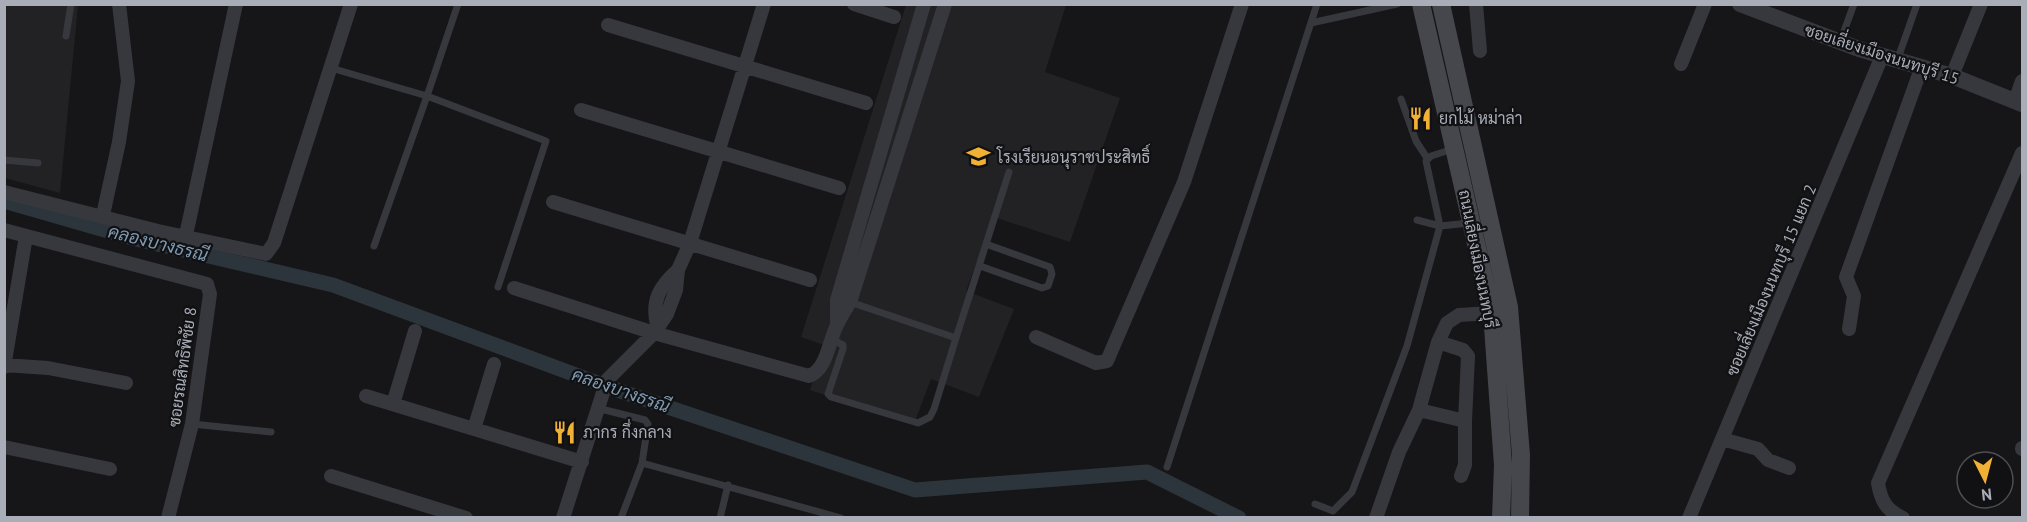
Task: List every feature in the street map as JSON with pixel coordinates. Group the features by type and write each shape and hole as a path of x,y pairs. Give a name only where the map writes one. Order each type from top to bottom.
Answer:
{"main road":[{"name":"ถนนเลี่ยงเมืองนนทบุรี","path":"1421,4 1492,313 1503,465 1501,518"},
{"name":"ถนนเลี่ยงเมืองนนทบุรี","path":"1441,4 1509,307 1521,455 1520,518"}],"street":[{"path":"103,215 120,142 128,81 120,4"},
{"path":"186,235 236,4"},
{"path":"4,192 103,215 158,231 186,235 266,254 274,243 351,4"},
{"path":"656,329 653,309 661,285 678,270 690,243 764,4"},
{"path":"854,4 894,17"},
{"path":"837,323 837,300 924,4"},
{"path":"514,288 809,376 822,364 837,323 850,302 897,162 945,4"},
{"path":"1036,337 1096,363 1107,361 1184,182 1242,4"},
{"path":"1476,4 1480,51"},
{"path":"1681,64 1705,4"},
{"name":"ซอยเลี่ยงเมืองนนทบุรี 15","path":"1740,4 1840,42 1952,76 2018,103"},
{"path":"1952,76 1982,4"},
{"path":"608,25 866,103"},
{"name":"ซอยเลี่ยงเมืองนนทบุรี 15 แยก 2","path":"1689,518 1890,57"},
{"path":"1849,329 1854,296 1846,277 1922,66"},
{"path":"2018,103 2022,81"},
{"path":"581,110 839,188"},
{"path":"1903,518 1887,508 1881,499 1878,483 2017,179 2022,153"},
{"path":"879,155 897,162"},
{"path":"553,202 810,280"},
{"name":"ซอยรณสิทธิพิชัย 8","path":"4,230 207,284 210,294 192,424 168,518"},
{"path":"26,236 5,366 48,368 126,383"},
{"path":"1376,518 1399,452 1419,410 1438,342 1451,319 1459,315 1492,313"},
{"path":"563,518 607,380 656,329"},
{"path":"393,404 415,331"},
{"path":"1438,342 1463,350 1468,356 1465,465 1461,476"},
{"path":"474,429 495,364"},
{"path":"366,396 582,462"},
{"path":"1419,410 1465,421"},
{"path":"1722,439 1758,449 1768,460 1789,468"},
{"path":"4,447 110,469"},
{"path":"331,476 466,518"}],"lane":[{"path":"66,36 70,4"},
{"path":"374,246 458,4"},
{"path":"1167,467 1317,4"},
{"path":"1311,23 1397,4"},
{"path":"1840,42 1854,4"},
{"path":"1890,57 1917,4"},
{"path":"331,68 427,96 546,141 498,287"},
{"path":"1316,504 1333,511 1352,492 1407,346 1440,226 1426,170 1427,158 1416,141 1401,99"},
{"path":"1427,158 1455,148"},
{"path":"4,160 38,163"},
{"path":"831,339 843,345 843,350 831,381 828,394 831,397 918,423 930,417 1009,172"},
{"path":"1418,220 1440,226 1472,223"},
{"path":"980,266 1042,288 1048,286 1050,282 1050,267 986,244"},
{"path":"850,302 956,338"},
{"path":"599,401 645,420 648,429 642,463 621,518"},
{"path":"192,424 271,432"},
{"path":"642,463 728,485 814,514 841,518"},
{"path":"720,518 728,485"}],"shaded area":[{"path":"4,5 78,5 60,193 5,178"},
{"name":"โรงเรียนอนุราชประสิทธิ์","path":"906,5 1066,5 1045,72 1120,98 1070,242 994,217 966,291 1014,309 979,397 931,379 914,424 810,390 824,345 801,337"}],"waterway":[{"name":"คลองบางธรณี","path":"4,201 136,239 333,285 611,388 915,490 1147,472 1239,518"}],"place":[{"name":"ยกไม้ หม่าล่า","path":"1421,118"},
{"name":"โรงเรียนอนุราชประสิทธิ์","path":"979,157"},
{"name":"ภากร กึ่งกลาง","path":"565,432"}]}
